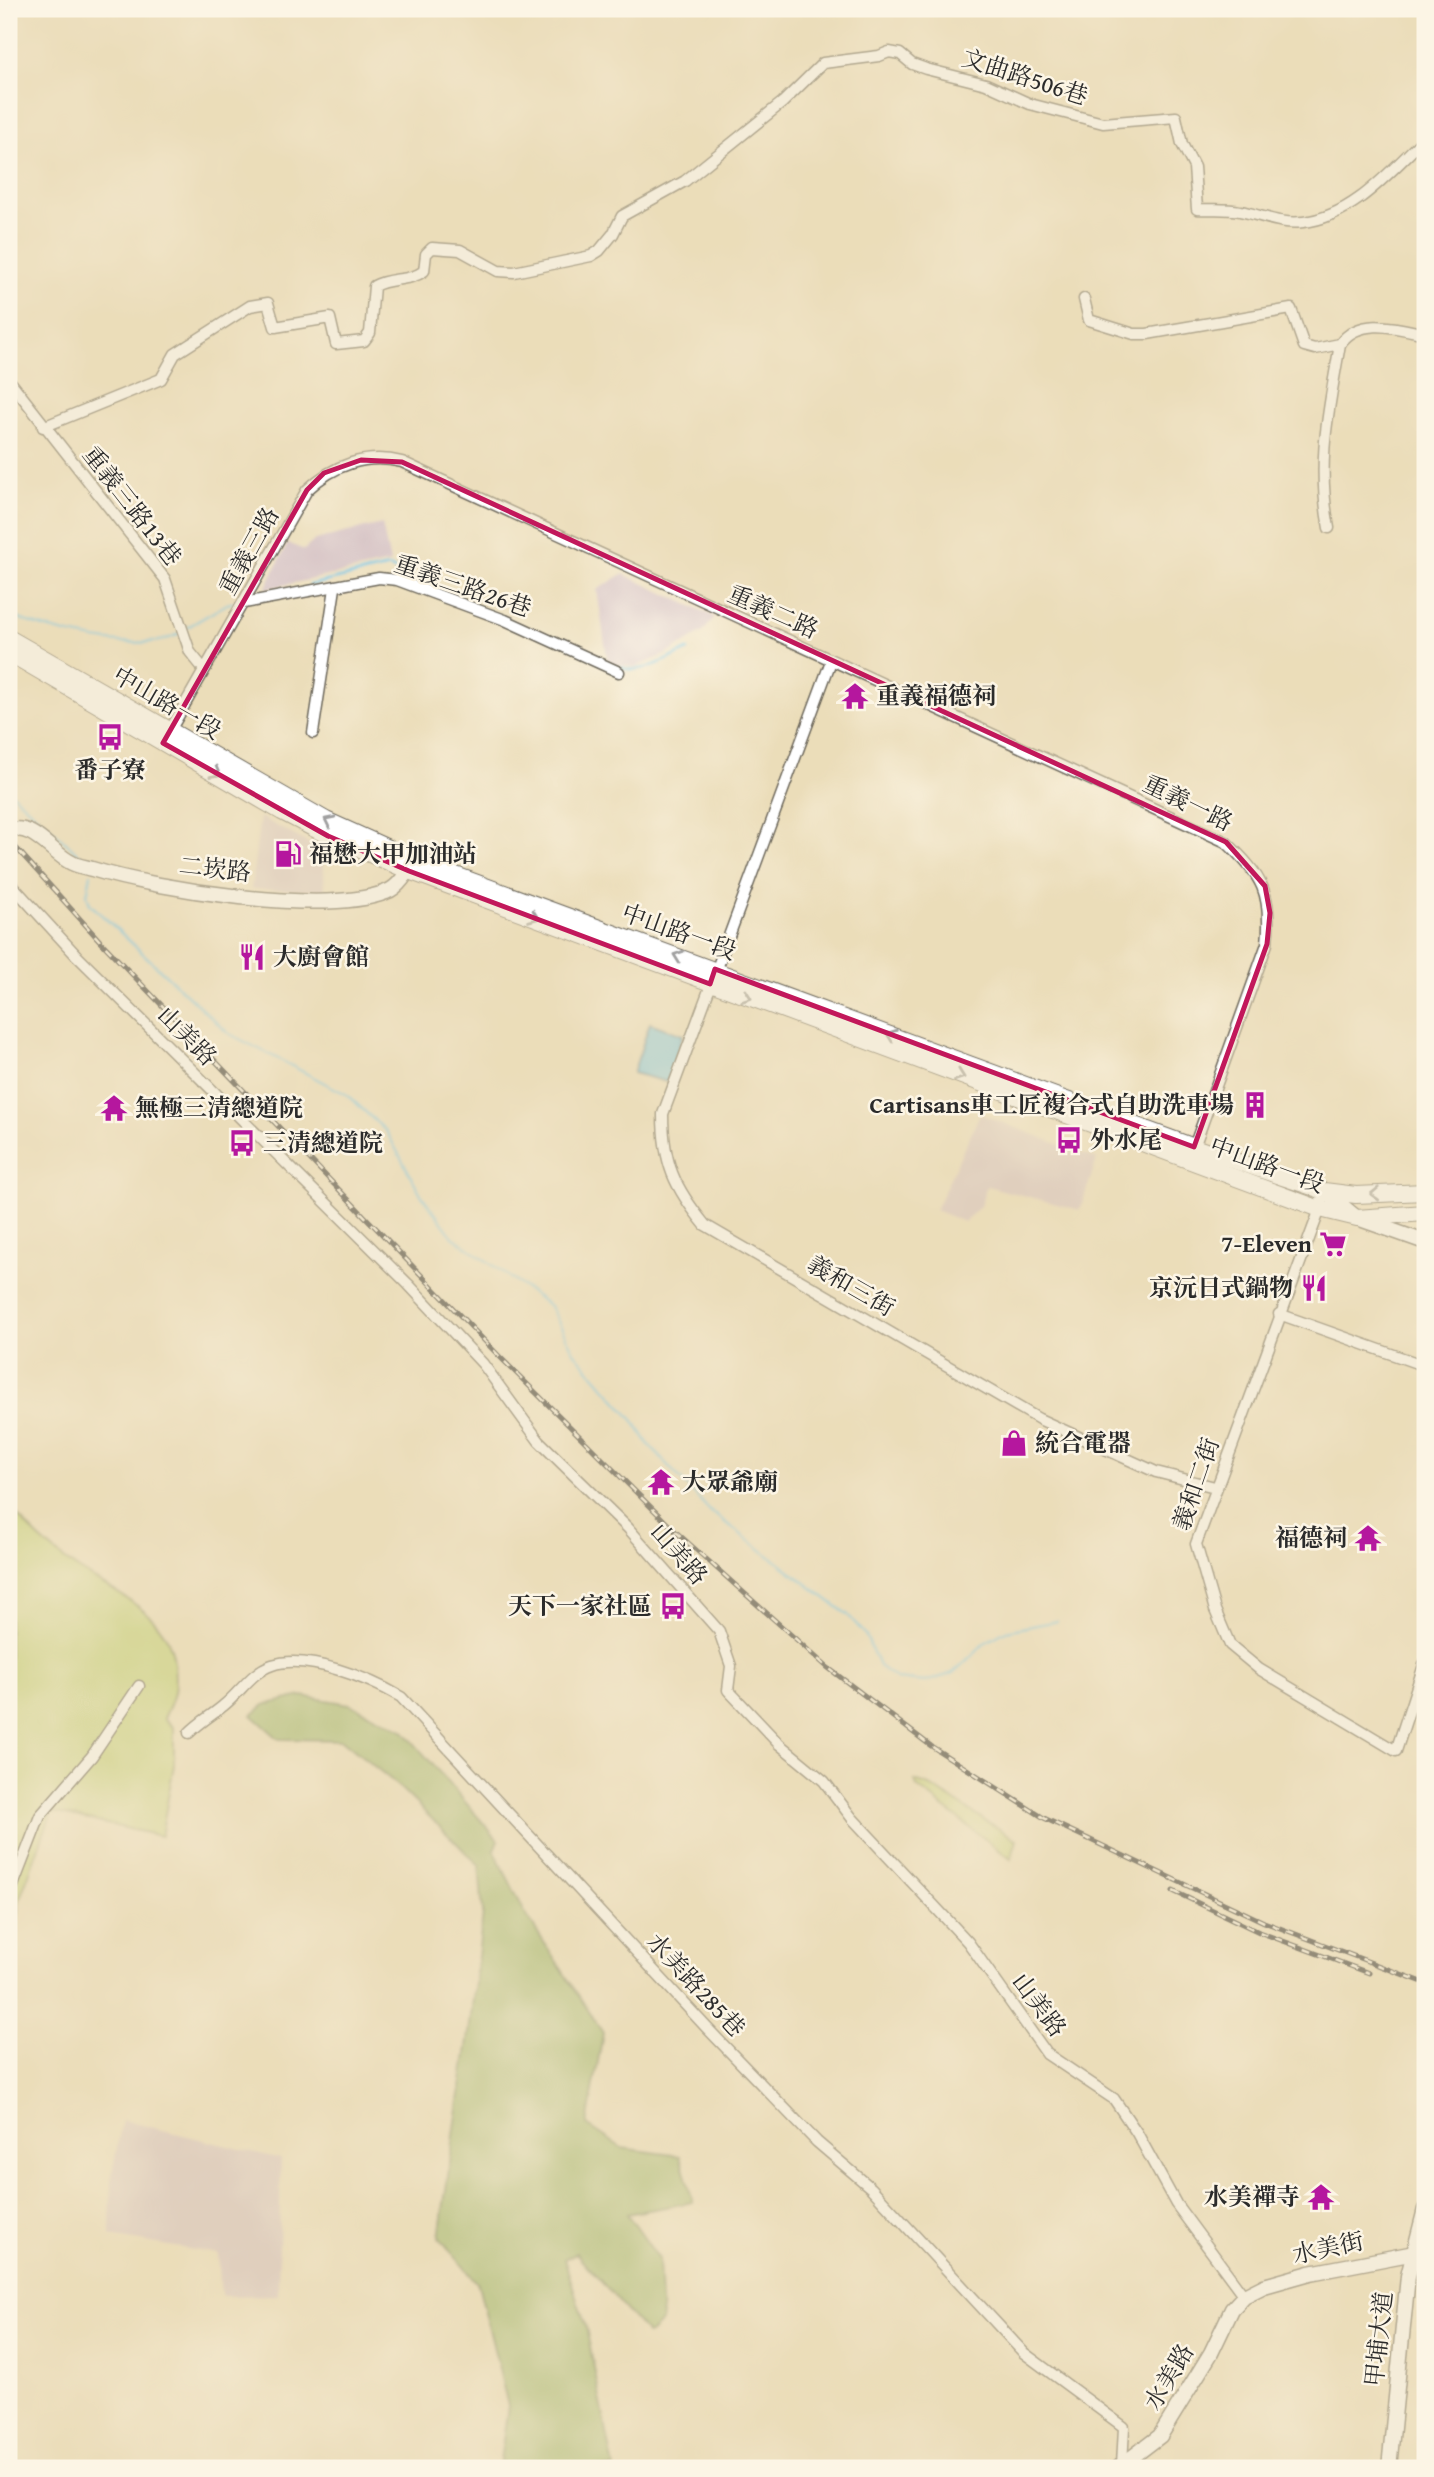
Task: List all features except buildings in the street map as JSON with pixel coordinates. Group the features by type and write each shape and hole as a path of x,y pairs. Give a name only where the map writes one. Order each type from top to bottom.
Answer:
{"main road":[{"name":"中山路一段","path":"9,638 166,737"},
{"name":"中山路一段","path":"9,653 411,865 713,976 1324,1191"},
{"name":"中山路一段","path":"713,976 1320,1209 1357,1218"},
{"path":"1324,1191 1356,1195 1425,1192"},
{"path":"1357,1218 1425,1213"}],"street":[{"name":"文曲路506巷","path":"43,427 161,379 175,354 250,306 268,303 275,327 330,318 336,344 364,341 370,333 374,286 383,281 415,277 424,271 426,254 432,248 460,250 498,271 514,272 591,257 613,234 622,216 685,181 783,102 823,63 879,56 889,52 900,54 912,64 926,69 986,84 1030,104 1103,123 1176,117 1182,144 1194,167 1197,209 1239,211 1273,220 1304,222 1343,209 1362,197 1425,138"},
{"path":"1084,299 1089,320 1134,334 1292,309 1304,346 1315,349 1340,344"},
{"path":"1329,528 1324,500 1322,446 1340,344 1345,337 1366,326 1425,334"},
{"name":"重義三路13巷","path":"9,380 43,427 165,579 190,652 203,668"},
{"name":"重義三路","path":"166,737 307,490 324,473 361,460 383,457 424,471"},
{"name":"重義二路","path":"424,471 831,661 713,976"},
{"name":"重義三路26巷","path":"244,603 379,578 397,580 505,620 619,672"},
{"path":"313,733 335,588"},
{"name":"重義一路","path":"831,661 1226,842 1248,863 1265,886 1270,914 1267,944 1195,1147"},
{"name":"二崁路","path":"9,831 29,831 72,863 174,890 331,901 388,892 411,865"},
{"name":"山美路","path":"9,882 77,956 408,1284 482,1364 539,1441 622,1521 719,1631 731,1666 729,1690 779,1744 824,1781 852,1818 968,1941 1047,2054 1075,2070 1114,2099 1137,2133 1176,2204 1244,2296"},
{"name":"義和三街","path":"713,976 663,1114 663,1144 670,1173 682,1198 705,1225 1039,1419 1156,1472 1215,1487"},
{"name":"義和二街","path":"1324,1191 1320,1209 1196,1544 1215,1610 1230,1645 1259,1669 1396,1751 1425,1662"},
{"name":"中山路一段","path":"1324,1191 1357,1218 1425,1242"},
{"path":"1279,1314 1425,1366"},
{"name":"水美路285巷","path":"189,1733 223,1706 258,1672 274,1664 300,1663 322,1667 375,1681 401,1697 706,2026 817,2142 871,2188 1024,2353 1124,2427 1120,2467"},
{"path":"9,1896 40,1816 92,1756 139,1686"},
{"name":"甲埔大道","path":"1389,2468 1424,2212"},
{"name":"水美街","path":"1244,2296 1264,2286 1310,2273 1420,2252"},
{"name":"水美路","path":"1120,2467 1160,2436 1211,2353 1232,2309 1244,2296"}],"highlighted area":[{"path":"361,460 402,462 1226,842 1265,886 1270,913 1267,944 1194,1147 715,969 710,984 409,871 328,836 163,743 307,490 324,473"}],"shaded area":[{"path":"382,524 390,563 265,589 288,543 304,550 315,540"},
{"path":"623,574 715,617 703,632 667,654 636,667 608,664 597,590"},
{"path":"260,817 323,851 325,891 251,889"},
{"path":"980,1114 1097,1159 1080,1210 987,1186 980,1206 964,1222 935,1210"},
{"path":"122,2120 281,2159 278,2295 221,2296 218,2254 110,2236 111,2180"}],"green space":[{"path":"9,1506 23,1523 63,1559 135,1604 149,1616 161,1629 169,1644 175,1678 173,1697 164,1718 174,1728 174,1765 161,1836 52,1812 20,1898 9,1959"},
{"path":"302,1696 350,1704 403,1730 498,1840 494,1850 525,1913 603,2033 587,2125 622,2148 680,2156 693,2202 627,2214 659,2259 662,2322 648,2335 576,2253 564,2259 586,2327 614,2468 499,2468 508,2406 478,2284 439,2237 469,2033 483,1913 479,1865 396,1784 342,1740 279,1739 252,1715 264,1705"},
{"path":"915,1781 930,1786 1017,1840 1011,1859 917,1787"}],"water":[{"path":"650,1023 683,1035 667,1082 633,1073"}],"waterway":[{"path":"310,585 389,567 427,586"},
{"path":"186,628 227,604 239,601"},
{"path":"9,614 46,628 121,642 165,639 181,632"},
{"path":"620,667 645,668 688,650"},
{"path":"9,791 86,861"},
{"path":"91,874 87,895 90,904 228,1033 346,1094 386,1131 422,1196 453,1237 550,1306 574,1352 634,1421 649,1445 710,1511 848,1615 865,1634 879,1666 896,1679 926,1682 953,1673 986,1642 1006,1631 1057,1621"}],"railway":[{"path":"9,840 100,941 500,1357 675,1531 827,1667 931,1746 1044,1818 1264,1922 1425,1983"},
{"path":"1173,1891 1259,1932 1369,1973"}],"place":[{"name":"重義福德祠","path":"855,696"},
{"name":"番子寮","path":"110,737"},
{"name":"福懋大甲加油站","path":"288,854"},
{"name":"大廚會館","path":"252,957"},
{"name":"Cartisans車工匠複合式自助洗車場","path":"1255,1105"},
{"name":"無極三清總道院","path":"114,1108"},
{"name":"外水尾","path":"1069,1140"},
{"name":"三清總道院","path":"242,1143"},
{"name":"7-Eleven","path":"1333,1244"},
{"name":"京沅日式鍋物","path":"1314,1288"},
{"name":"統合電器","path":"1014,1443"},
{"name":"大眾爺廟","path":"661,1482"},
{"name":"福德祠","path":"1368,1538"},
{"name":"天下一家社區","path":"673,1606"},
{"name":"水美禪寺","path":"1321,2197"}]}
